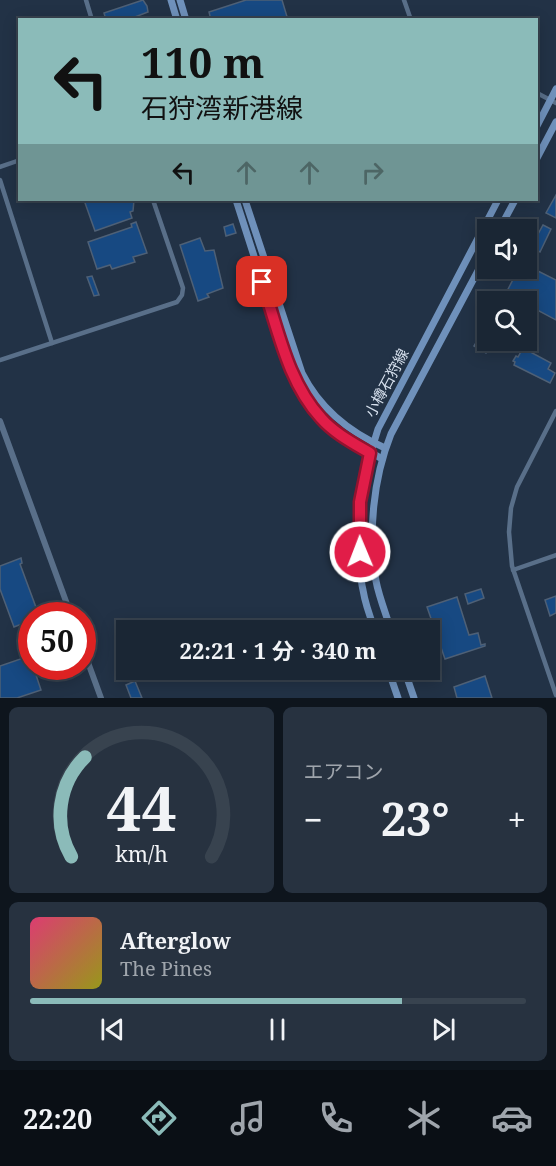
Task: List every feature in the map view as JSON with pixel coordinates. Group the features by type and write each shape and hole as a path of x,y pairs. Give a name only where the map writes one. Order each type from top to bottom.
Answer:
{"main road":[{"path":"171,0 176,18"},
{"path":"180,0 185,18"},
{"path":"538,124 553,101 556,89"},
{"path":"538,156 556,122"},
{"path":"236,201 289,365 305,398 322,419 336,431 382,459"},
{"path":"245,201 302,373 311,392 340,423 385,448"},
{"name":"小樽石狩線","path":"372,620 362,589 359,534 360,502 370,453 378,429 497,201"},
{"path":"505,219 514,201"},
{"name":"小樽石狩線","path":"388,620 376,582 372,535 382,459 391,434 477,273"},
{"path":"392,680 398,698"},
{"path":"408,680 414,698"}],"street":[{"path":"86,0 91,18"},
{"path":"404,0 410,18"},
{"path":"538,94 553,101"},
{"path":"0,166 18,161"},
{"path":"0,180 52,343"},
{"path":"0,360 177,302 183,288 153,201"},
{"path":"556,411 516,487 509,519 513,570 556,695"},
{"path":"0,421 66,602"},
{"path":"513,570 556,555"},
{"path":"95,680 102,698"}],"building":[{"path":"143,0 148,12 132,18 105,18 104,13"},
{"path":"246,0 282,0 287,18 210,18 209,12"},
{"path":"556,195 556,218 546,213"},
{"path":"84,201 134,201 133,211 130,212 132,218 95,231"},
{"path":"136,222 147,253 133,257 135,262 112,269 110,265 97,269 88,242 132,227 131,224"},
{"path":"233,224 236,233 226,236 224,227"},
{"path":"543,225 551,229 540,252 537,250 537,236"},
{"path":"200,238 205,251 214,250 223,288 207,294 209,297 198,301 180,245"},
{"path":"537,270 556,280 556,320 537,310 537,291 507,291 513,279 537,279"},
{"path":"92,276 99,295 94,296 87,277"},
{"path":"521,351 529,351 551,363 548,369 555,373 550,383 514,365 513,361 516,356 518,357"},
{"path":"21,558 22,563 20,564 34,602 18,602 18,625 14,627 0,589 0,566"},
{"path":"481,589 484,598 468,604 465,594"},
{"path":"556,596 556,613 550,616 545,600"},
{"path":"457,597 469,635 478,633 481,645 485,644 485,646 445,659 440,645 440,620 432,620 427,607"},
{"path":"18,660 18,680 38,680 41,690 17,698 0,698 0,666"},
{"path":"485,676 492,698 457,698 454,687"},
{"path":"135,681 142,698 131,698 126,685"}],"route":[{"path":"262,282 289,365 305,398 322,419 336,431 370,453 360,502 360,552"}]}
